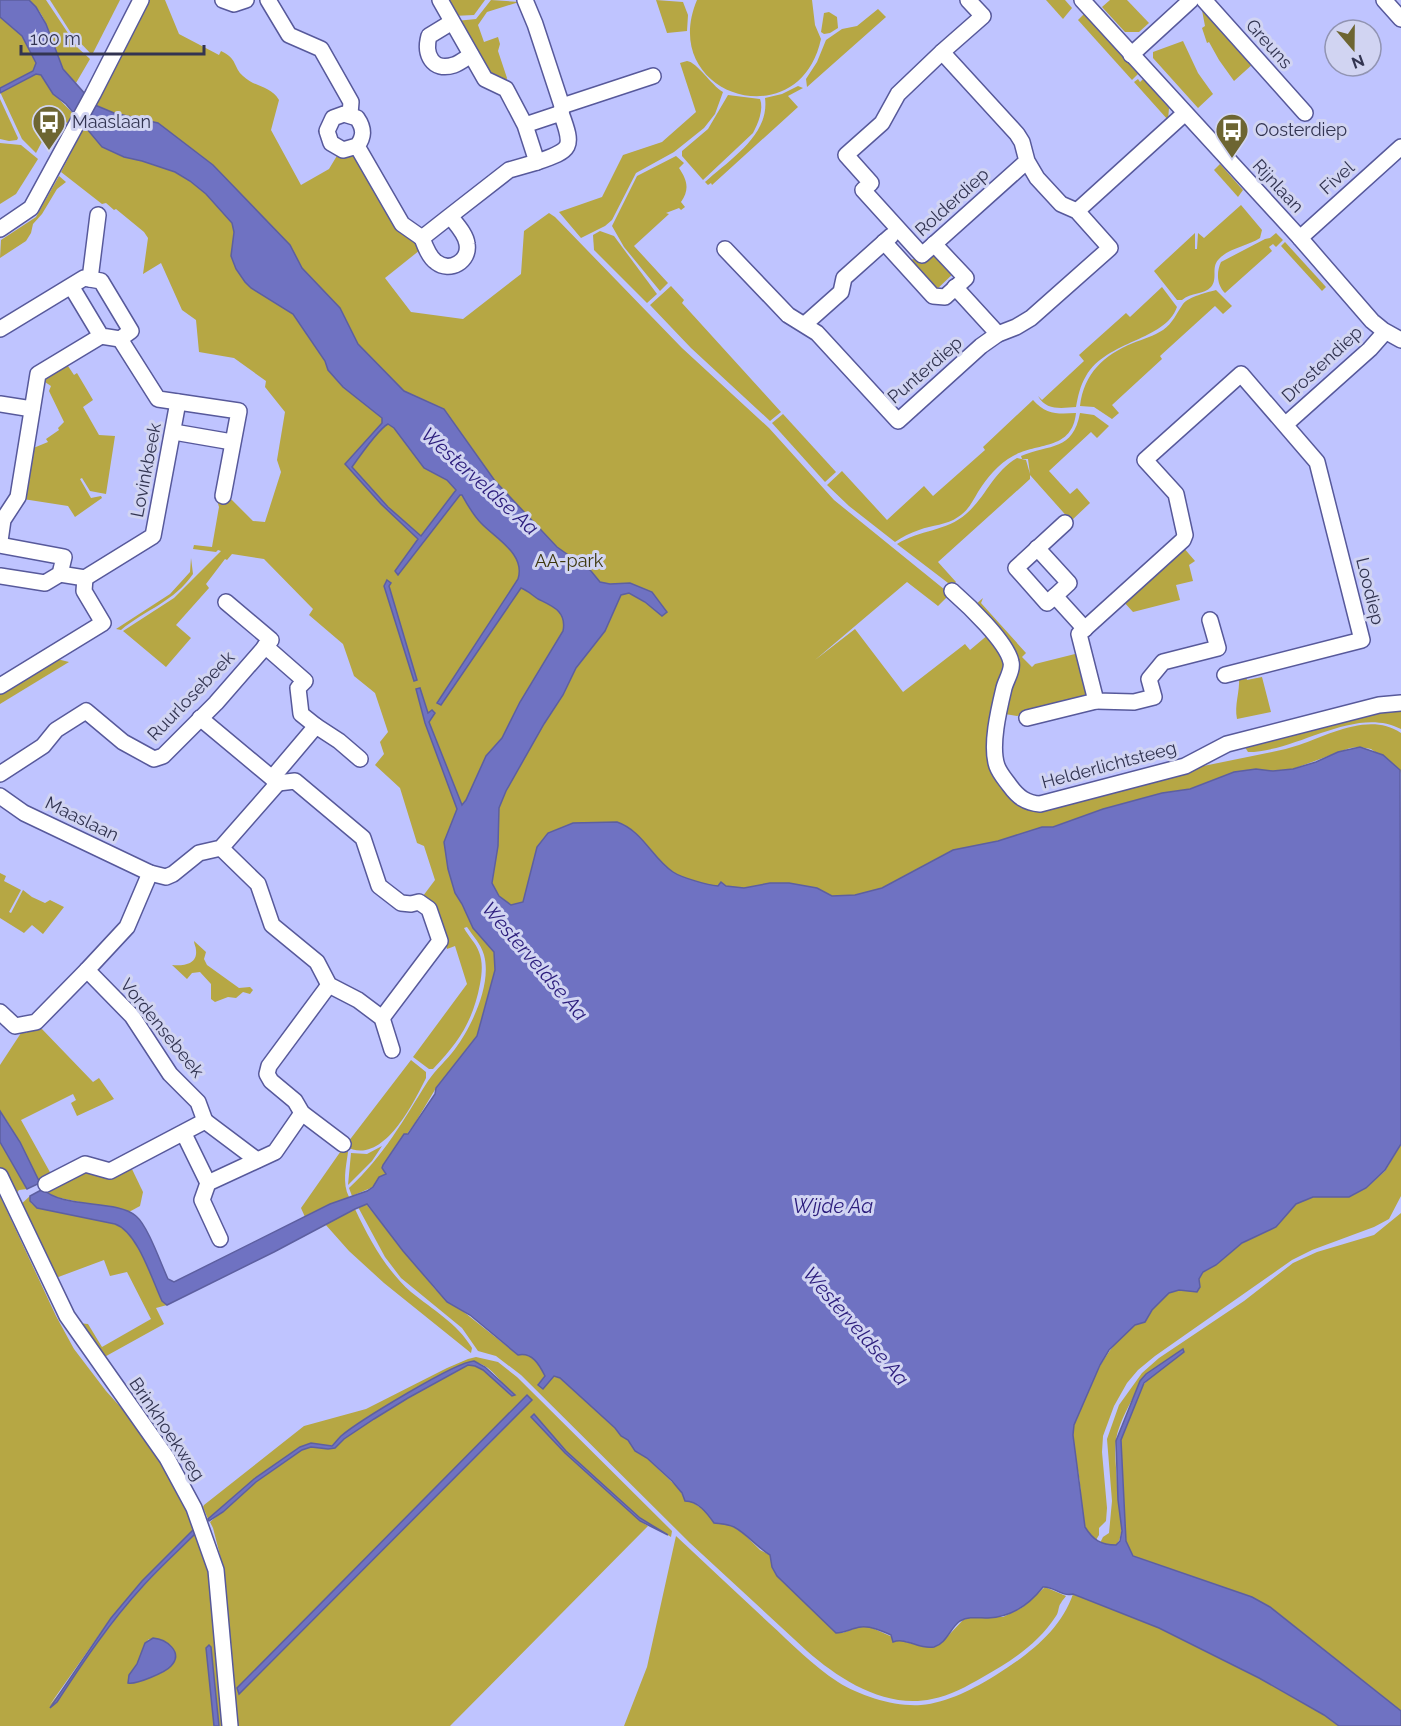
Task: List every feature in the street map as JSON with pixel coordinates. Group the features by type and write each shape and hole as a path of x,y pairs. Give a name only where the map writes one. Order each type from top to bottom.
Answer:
{"street":[{"path":"89,93 132,0"},
{"path":"0,221 25,201 73,122 141,0"},
{"path":"223,0 234,4 246,0"},
{"path":"268,0 289,35 321,49 351,102 350,114"},
{"path":"440,0 485,79 506,89 525,125 537,162"},
{"path":"422,238 509,171 562,154 567,148 570,136 535,24 525,0"},
{"name":"Rolderdiep","path":"968,0 983,16 898,94 882,123 846,155 871,183 863,190 922,255 1027,161"},
{"name":"Rijnlaan","path":"1082,0 1300,238 1372,321 1385,332 1401,340"},
{"path":"1131,56 1191,0"},
{"name":"Greuns","path":"1204,0 1305,113"},
{"path":"1390,2 1401,19"},
{"path":"452,22 429,36 427,50 429,58 435,64 443,67 454,65 471,55"},
{"path":"942,52 1017,134 1022,142 1027,161 1037,178 1061,204 1077,211 1185,114"},
{"path":"525,125 652,76"},
{"path":"350,114 357,118 362,125 363,135 357,146 343,150 331,143 327,131 333,118 350,114"},
{"path":"0,229 31,208 73,122"},
{"path":"357,146 402,224 422,238 435,262 444,267 453,267 467,254 468,245 450,216"},
{"name":"Fivel","path":"1300,238 1401,147"},
{"name":"Punterdiep","path":"724,249 788,315 817,333 898,421 981,346 998,334 1031,318 1110,248 1077,211"},
{"path":"90,279 98,215"},
{"path":"805,324 841,292 844,278 898,229"},
{"path":"884,242 933,296 945,297 966,278 934,244"},
{"path":"0,329 84,278 101,281 131,332 120,339 101,336 38,374 18,497 3,520 0,543 64,556 60,574"},
{"path":"71,286 101,336"},
{"path":"955,287 998,334"},
{"name":"Drostendiep","path":"1286,424 1370,349 1385,332"},
{"path":"120,339 158,399 239,411 224,495"},
{"path":"1096,701 1078,634 1183,540 1185,535 1176,495 1145,460 1240,374 1286,424"},
{"name":"Lovinkbeek","path":"85,578 153,536 178,402"},
{"path":"0,404 32,409"},
{"name":"Loodiep","path":"1225,675 1362,640 1318,464 1313,454 1286,424"},
{"path":"174,432 232,442"},
{"path":"1038,548 1069,583 1047,603 1016,568 1065,523"},
{"path":"0,576 45,584 60,574 85,578 84,591 103,623 0,686"},
{"name":"Helderlichtsteeg","path":"952,591 983,621 1011,660 1011,669 1004,687 998,716 996,764 1013,789 1026,801 1033,803 1040,804 1185,766 1227,744 1378,705 1401,703"},
{"path":"1054,596 1085,629"},
{"path":"226,602 271,640 265,646 305,681 298,688 301,714 360,759"},
{"path":"1027,718 1096,701 1134,702 1154,697 1149,679 1163,662 1218,648 1210,620"},
{"name":"Ruurlosebeek","path":"0,774 43,746 56,730 86,711 123,742 154,759 163,756 265,646"},
{"path":"200,718 275,781 295,781 363,838 379,886 401,903 419,902 429,909 440,941 382,1018"},
{"path":"0,1012 15,1026 36,1022 127,927 150,873 166,877 199,853 221,848 316,726"},
{"name":"Maaslaan","path":"0,796 24,813 150,873"},
{"path":"221,848 258,884 272,925 317,962 328,985 358,1000 382,1018 392,1050"},
{"name":"Vordensebeek","path":"87,970 132,1016 171,1074 198,1102 205,1121 257,1160"},
{"path":"328,985 269,1066 267,1074 271,1081 295,1101 302,1113 343,1144"},
{"path":"220,1239 202,1200 208,1183 275,1152 302,1113"},
{"path":"45,1184 85,1164 110,1171 205,1121"},
{"path":"184,1134 208,1183"},
{"name":"Brinkhoekweg","path":"0,1176 67,1316 167,1458 194,1508 216,1570 230,1726"}],"green space":[{"path":"29,0 46,0 78,48 90,59 76,83 63,69 46,24"},
{"path":"50,0 120,0 92,55 71,33"},
{"name":"AA-park","path":"150,0 165,0 179,34 219,55 221,51 226,54 233,60 243,76 276,95 279,100 271,130 301,185 329,169 338,154 353,154 420,250 385,278 411,312 463,319 521,274 524,231 549,213 555,217 682,348 769,428 834,500 950,594 938,606 907,582 815,660 855,629 903,692 965,644 970,650 989,634 1006,658 991,754 1022,803 1279,750 1350,727 1376,724 1401,733 1401,774 1400,770 1371,749 1360,747 1350,748 1293,769 1273,771 1256,769 1234,772 1190,789 1162,793 1103,809 1053,827 1042,827 867,907 526,902 484,938 494,952 495,970 477,1036 436,1088 415,1123 382,1168 386,1174 373,1187 352,1196 349,1188 383,1151 434,1072 455,1049 468,1029 483,991 486,966 479,944 467,927 464,928 478,949 481,960 482,968 477,997 464,1030 433,1069 429,1069 413,1057 467,984 455,946 447,949 433,905 423,896 435,880 424,846 417,843 400,788 375,765 384,754 380,742 388,732 375,693 354,676 343,644 309,615 313,609 264,559 232,554 227,560 225,559 206,584 209,588 176,625 191,638 166,667 123,631 174,598 221,551 193,549 194,545 212,547 219,507 217,500 228,501 229,497 253,521 265,522 281,472 277,460 285,412 265,387 266,381 234,358 199,352 196,320 182,310 161,263 143,274 148,238 144,232 116,209 114,210 106,203 102,204 61,172 79,137 60,115 36,153 22,139 0,92 36,74 41,75 55,95 84,125"},
{"path":"444,0 485,0 474,15 453,16"},
{"path":"491,0 519,2 487,12 478,25 484,42 498,37 500,44 498,51 507,78 505,84 487,76 456,21 476,19"},
{"path":"656,0 683,2 688,15 687,31 667,33"},
{"path":"697,0 812,0 815,25 821,39 808,70 787,89 762,96 736,93 713,81 696,60 690,33"},
{"path":"1046,0 1065,0 1072,8 1063,19"},
{"path":"1110,0 1127,0 1149,23 1139,32 1125,32 1102,7"},
{"path":"1201,5 1254,63 1234,81 1209,42 1207,43 1202,28 1205,26"},
{"path":"878,9 886,17 807,87 806,79 817,62 826,40 842,29 857,26"},
{"path":"829,12 837,17 838,28 824,34 821,32 824,13"},
{"path":"1084,14 1138,74 1132,80 1078,20"},
{"path":"0,17 22,36 36,63 33,71 0,88"},
{"path":"1183,41 1198,73 1213,94 1198,108 1153,58 1153,52"},
{"path":"687,61 695,65 723,92 715,114 704,128 674,152 636,173 612,220 581,238 559,212 602,197 623,155 662,142 696,112 680,63"},
{"path":"1138,79 1140,82 1143,79 1169,108 1168,120 1134,82"},
{"path":"798,86 803,88 788,96 798,107 712,185 711,183 708,185 705,182 736,156 755,135 765,111 765,98 782,94"},
{"path":"728,95 760,99 760,116 753,133 703,180 682,156 682,151 708,129"},
{"path":"0,99 18,138 17,140 0,139"},
{"path":"0,143 21,145 38,159 16,194 0,204"},
{"path":"676,156 684,163 679,168 686,185 686,193 681,202 685,207 666,213 669,214 634,246 668,283 660,291 624,247 612,226 637,176"},
{"path":"1220,164 1243,190 1238,197 1214,170"},
{"path":"59,176 66,182 57,189 33,224 26,241 0,258 1,240 36,217"},
{"path":"1241,205 1262,230 1260,238 1227,253 1218,260 1213,284 1208,290 1177,300 1154,271 1195,233 1195,249 1197,249 1198,233 1204,238"},
{"path":"600,231 614,236 657,294 647,303 594,250 593,235"},
{"path":"1276,233 1283,240 1276,247 1273,244 1269,247 1272,251 1225,293 1218,279 1221,262"},
{"path":"1285,242 1326,287 1322,291 1281,246"},
{"path":"935,248 956,271 934,292 910,260"},
{"path":"671,286 684,300 682,303 781,412 770,421 691,348 650,305"},
{"path":"1162,287 1177,307 1171,318 1161,327 1121,347 1095,364 1082,384 1076,407 1055,407 1041,401 1038,396 1042,400 1084,361 1079,355 1126,313 1130,317"},
{"path":"1216,290 1232,306 1223,314 1215,306 1160,356 1162,359 1112,405 1119,413 1112,419 1094,407 1080,406 1082,394 1091,375 1113,353 1163,330 1189,299"},
{"path":"66,363 74,375 77,373 93,400 83,407 99,435 115,436 106,494 90,491 82,478 80,479 91,498 101,496 102,498 75,517 68,506 23,499 31,449 48,442 46,439 59,430 58,428 64,422 49,391 51,386 42,380"},
{"path":"1033,400 1048,411 1076,413 1068,434 1061,440 1022,452 1002,463 985,482 967,509 954,520 924,528 895,542 849,506 827,485 842,471 887,520 924,486 933,496 985,450 983,447"},
{"path":"1080,413 1094,415 1109,426 1097,438 1091,432 1049,471 1070,494 1077,488 1090,503 1071,521 1030,475 1030,479 938,562 956,582 952,586 897,544 958,520 973,507 1002,470 1017,458 1026,460 1030,474 1028,459 1022,459 1021,456 1066,440 1077,425"},
{"path":"783,414 836,472 825,482 772,423"},
{"path":"1183,547 1195,561 1189,565 1193,581 1176,585 1180,600 1133,612 1123,601"},
{"path":"191,558 193,574 178,591 121,630 116,629 170,594 190,572"},
{"path":"983,598 981,603 1026,653 1022,657 1032,667 1035,664 1079,653 1088,693 1086,697 1017,716 1005,714 1016,668 975,605"},
{"path":"57,659 69,662 0,704 0,693"},
{"path":"1245,673 1247,680 1262,677 1271,712 1237,719 1239,678"},
{"path":"1401,706 1401,729 1383,723 1365,722 1267,750 1248,752 1243,744"},
{"path":"0,873 6,876 4,881 21,890 9,912 11,913 23,890 45,903 50,900 64,907 43,934 32,925 24,933 0,918"},
{"path":"194,941 206,952 204,959 207,965 239,988 250,987 253,990 250,994 243,992 236,998 228,997 215,1002 211,999 211,984 200,972 192,973 187,979 172,965 188,964 194,959 196,950"},
{"path":"40,1027 93,1082 99,1078 114,1099 77,1116 71,1103 76,1100 73,1094 21,1120 51,1174 40,1183 0,1111 0,1065 21,1033 27,1033 27,1028"},
{"path":"411,1060 426,1072 426,1078 404,1117 383,1141 371,1148 359,1150 345,1146"},
{"path":"0,1142 27,1189 19,1190 14,1196 0,1169"},
{"path":"1401,1144 1401,1196 1389,1219 1292,1260 1155,1356 1127,1383 1114,1406 1103,1436 1106,1521 1099,1528 1096,1540 1094,1539 1089,1534 1082,1516 1073,1434 1075,1422 1089,1387 1110,1351 1134,1326 1145,1322 1166,1295 1200,1287 1199,1279 1203,1272 1216,1265 1242,1243 1276,1227 1296,1204 1313,1197 1349,1197 1366,1188 1385,1171"},
{"path":"382,1146 372,1161 348,1185 351,1153 367,1154"},
{"path":"343,1148 348,1152 345,1181 349,1197 305,1217 301,1208"},
{"path":"130,1165 143,1192 140,1206 129,1212 55,1197 45,1191 84,1168"},
{"path":"0,1196 56,1316 74,1349 106,1391 143,1432 186,1500 213,1572 226,1726 219,1726 211,1647 207,1646 214,1726 0,1726","holes":["193,1530 195,1534 130,1601 49,1706 111,1618 142,1581","149,1639 175,1660 161,1673 128,1681"]},
{"path":"30,1196 31,1203 37,1208 115,1224 131,1236 162,1301 167,1305 156,1308 164,1324 99,1360 79,1323 88,1324 102,1347 151,1319 127,1272 110,1276 104,1260 53,1279 19,1206"},
{"path":"366,1204 435,1289 518,1355 527,1355 534,1360 545,1376 538,1384 543,1389 554,1376 560,1378 628,1440 635,1451 647,1458 680,1490 683,1496 704,1510 713,1521 732,1526 743,1533 760,1550 770,1555 772,1567 777,1576 842,1633 859,1627 870,1627 899,1640 924,1647 947,1637 963,1620 970,1617 1003,1617 1023,1607 1045,1587 1066,1596 1057,1614 1041,1635 1014,1658 971,1684 945,1696 915,1701 898,1700 881,1696 849,1682 807,1651 690,1543 521,1375 496,1356 478,1351 462,1328 401,1278 385,1257 358,1207"},
{"path":"355,1209 372,1243 394,1274 411,1292 459,1331 472,1348 471,1353 384,1283 349,1251 325,1224"},
{"path":"1401,1213 1401,1711 1270,1607 1252,1597 1133,1556 1126,1541 1121,1440 1142,1386 1148,1380 1146,1374 1117,1433 1115,1458 1121,1533 1116,1545 1100,1543 1109,1533 1112,1501 1107,1439 1119,1405 1142,1373 1159,1358 1244,1301 1293,1263 1317,1252 1374,1235"},
{"path":"476,1357 498,1362 517,1377 672,1531 671,1537 640,1518 531,1416 565,1453 648,1526 450,1726 237,1726 223,1567 210,1522 256,1482 302,1450 311,1447 335,1448 343,1439 374,1419 468,1365 480,1368 492,1376 512,1396 486,1367 475,1362 466,1363 430,1380 387,1406 351,1429 331,1446 311,1443 300,1447 237,1494 208,1519 204,1505 304,1426 366,1409","holes":["527,1395 532,1400 486,1447 237,1690"]},
{"path":"676,1536 820,1669 847,1687 878,1700 911,1705 931,1704 979,1685 1020,1659 1042,1640 1060,1619 1073,1594 1159,1628 1259,1678 1339,1726 624,1726 647,1667"}],"water":[{"name":"Wijde Aa","path":"0,0 29,0 46,24 63,69 95,105 114,113 158,123 213,165 290,245 302,268 340,308 358,344 404,391 444,409 495,481 557,547 591,571 600,582 630,583 652,592 667,612 662,616 629,593 621,595 605,631 576,668 563,695 506,791 499,808 498,846 492,883 499,896 511,905 523,902 537,847 548,833 573,823 617,822 626,826 641,838 659,860 673,872 702,883 718,886 721,882 726,886 744,888 770,883 789,883 817,888 832,896 855,895 882,888 953,850 998,841 1042,827 1053,827 1103,809 1162,793 1190,789 1234,772 1256,769 1273,771 1293,769 1338,752 1360,747 1383,755 1400,770 1401,1144 1385,1170 1366,1188 1349,1197 1313,1197 1296,1204 1276,1227 1242,1243 1216,1265 1203,1272 1199,1279 1200,1287 1197,1292 1179,1290 1169,1293 1152,1310 1145,1322 1135,1325 1109,1350 1100,1365 1074,1425 1073,1435 1085,1527 1098,1541 1116,1545 1120,1541 1122,1531 1118,1500 1116,1441 1140,1381 1146,1374 1183,1349 1184,1352 1144,1383 1121,1440 1126,1541 1133,1556 1252,1597 1270,1607 1401,1711 1401,1726 1339,1726 1259,1678 1159,1628 1073,1594 1065,1594 1047,1587 1043,1587 1026,1604 1012,1612 996,1617 963,1619 942,1642 934,1647 923,1647 903,1641 893,1642 891,1635 869,1627 836,1633 777,1576 772,1567 770,1555 739,1530 729,1525 714,1523 698,1505 685,1501 682,1493 672,1481 647,1458 635,1451 628,1440 560,1378 554,1376 543,1389 538,1385 545,1376 531,1357 518,1355 470,1315 447,1302 403,1251 367,1204 167,1305 162,1301 137,1246 123,1229 115,1224 37,1208 30,1201 30,1196 43,1189 63,1199 116,1207 136,1216 150,1236 168,1279 174,1282 330,1204 367,1191 373,1187 379,1177 386,1174 382,1168 383,1165 404,1134 408,1134 435,1094 436,1088 477,1036 495,970 494,952 473,928 455,893 448,869 444,842 457,809 425,723 416,689 420,688 428,713 432,710 435,713 429,722 462,805 486,756 502,738 520,702 563,631 564,624 557,610 521,588 441,705 437,703 518,579 518,562 514,554 478,520 460,495 398,575 395,571 418,539 381,504 345,464 382,423 382,418 343,387 328,370 325,361 293,314 245,282 231,256 234,232 232,223 206,194 175,172 124,157 102,147 66,104 53,94 41,75 36,74 0,93 0,88 33,71 36,63 22,36 0,17","holes":["388,424 394,428 424,468 447,480 456,490 421,536 388,507 352,467 384,427"]},
{"path":"387,580 391,583 389,586 417,680 414,681 384,586"},
{"path":"0,1111 20,1142 40,1183 27,1189 0,1142"},
{"path":"474,1361 485,1367 515,1395 512,1396 483,1370 468,1365 374,1419 344,1439 335,1448 311,1447 302,1450 256,1482 223,1512 209,1521 208,1519 254,1479 300,1447 311,1443 332,1446 341,1436 407,1393 448,1371"},
{"path":"527,1395 532,1400 239,1694 237,1688"},
{"path":"534,1414 566,1451 640,1518 668,1535 640,1521 565,1453 531,1417"},
{"path":"193,1530 195,1534 149,1579 119,1614 57,1702 50,1708 111,1618 142,1581"},
{"path":"153,1638 172,1647 176,1656 174,1661 168,1669 157,1675 128,1683 129,1675 137,1664 145,1643"},
{"path":"209,1645 219,1726 214,1726 206,1648"}],"place":[{"name":"Maaslaan","path":"49,151"},
{"name":"Oosterdiep","path":"1232,159"}],"water label":[{"name":"Westerveldse Aa","path":"480,481"},
{"name":"Westerveldse Aa","path":"535,961"},
{"name":"Westerveldse Aa","path":"856,1326"}]}
